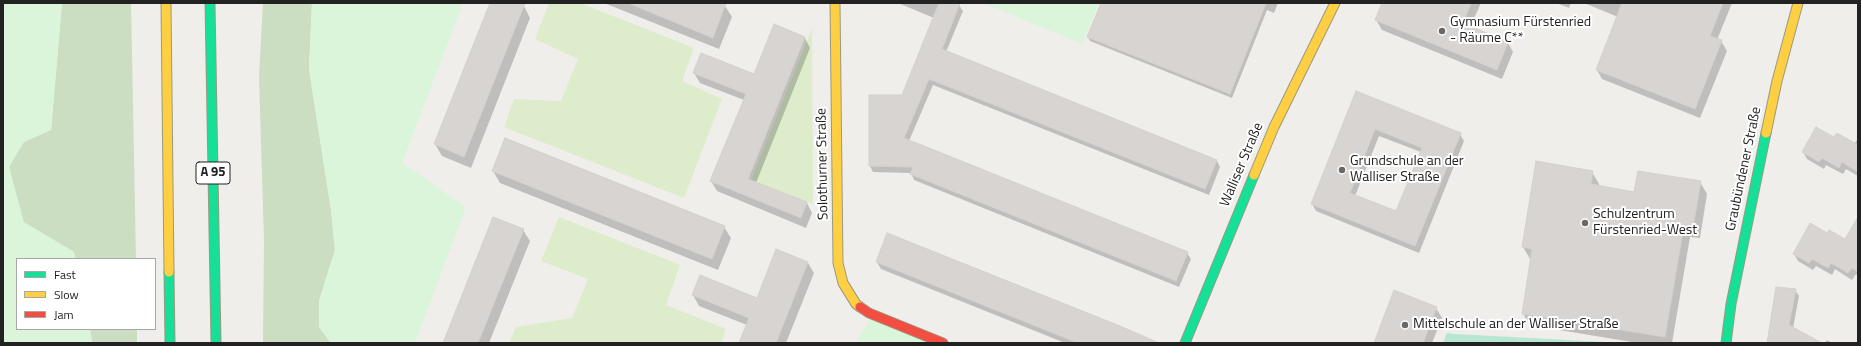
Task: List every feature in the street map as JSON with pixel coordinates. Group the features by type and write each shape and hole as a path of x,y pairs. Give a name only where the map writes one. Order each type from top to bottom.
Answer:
{"main road":[{"path":"166,3 170,343"},
{"name":"A 95","path":"210,3 216,343"},
{"name":"Solothurner Straße","path":"835,3 839,270 843,283 850,297 856,304 869,313 943,343"},
{"name":"Walliser Straße","path":"1185,343 1274,126 1335,3"},
{"name":"Graubündener Straße","path":"1726,343 1733,296 1757,173 1777,82 1798,3"}],"green space":[{"path":"3,3 62,3 51,130 24,142 9,167 24,222 74,252 75,258 16,258 16,330 90,330 92,343 3,343"},
{"path":"62,3 131,3 136,258 75,258 74,252 23,222 9,167 23,142 51,130"},
{"path":"263,3 312,3 309,69 331,210 335,250 319,301 319,327 331,343 263,343 264,240 259,76"},
{"path":"312,3 463,3 402,163 466,207 415,343 331,343 319,327 319,301 335,250 331,210 309,69"},
{"path":"549,3 580,3 694,48 682,81 722,99 684,198 504,127 514,99 561,101 578,59 535,39"},
{"path":"983,3 1099,3 1082,44"},
{"path":"812,28 813,204 751,180"},
{"path":"559,217 680,265 666,305 726,329 721,343 509,343 516,327 572,318 588,279 541,261"},
{"path":"871,317 936,343 856,343"},
{"path":"90,330 137,330 137,343 92,343"},
{"path":"1447,333 1455,334 1624,343 1443,343"}],"building":[{"path":"490,3 525,3 464,157 434,144"},
{"path":"628,3 726,3 713,38"},
{"path":"939,3 960,3 942,49 1217,160 1205,189 929,79 904,138 1188,252 1176,281 910,174 913,167 869,166 869,95 902,95"},
{"path":"1101,3 1266,3 1230,94 1087,37"},
{"name":"Gymnasium Fürstenried - Räume C**","path":"1382,3 1471,3 1463,23 1508,42 1497,70 1375,20"},
{"path":"1622,3 1723,3 1710,36 1722,40 1695,109 1596,70"},
{"path":"774,24 805,37 748,179 807,202 801,218 710,181 746,94 693,73 701,53 754,74"},
{"name":"Grundschule an der Walliser Straße","path":"1356,91 1461,133 1415,246 1311,204","holes":["1375,129 1422,148 1396,211 1350,193"]},
{"path":"1816,127 1834,137 1837,133 1858,145 1858,172 1842,162 1839,168 1822,158 1819,162 1802,152"},
{"path":"505,138 725,226 712,259 492,171"},
{"path":"1536,161 1593,171 1591,184 1634,192 1638,171 1701,181 1693,227 1684,225 1665,337 1522,314 1532,249 1522,247"},
{"path":"493,217 524,229 478,343 443,343"},
{"path":"1858,217 1858,272 1852,268 1848,273 1831,263 1828,268 1812,259 1809,263 1793,254 1810,223 1827,233 1829,230 1845,239"},
{"path":"887,233 1159,343 1078,343 876,262"},
{"path":"776,249 808,262 776,343 739,343 749,318 692,295 700,275 757,298"},
{"path":"1776,287 1796,289 1789,325 1822,343 1767,343"},
{"name":"Mittelschule an der Walliser Straße","path":"1394,290 1437,307 1423,343 1374,343"}],"traffic: fast":[{"path":"210,3 216,343"},
{"path":"1726,343 1731,304 1766,133"},
{"path":"1185,343 1254,175"},
{"path":"169,272 170,343"}],"traffic: slow":[{"path":"166,3 169,272"},
{"path":"835,3 838,263 843,283 856,304 860,307"},
{"path":"1254,175 1274,127 1335,3"},
{"path":"1766,133 1777,81 1798,3"}],"traffic: jam":[{"path":"860,307 869,313 943,343"}],"place":[{"name":"Gymnasium Fürstenried - Räume C**","path":"1442,31"},
{"name":"Grundschule an der Walliser Straße","path":"1342,170"},
{"name":"Schulzentrum Fürstenried-West","path":"1585,223"},
{"name":"Mittelschule an der Walliser Straße","path":"1405,325"}]}
